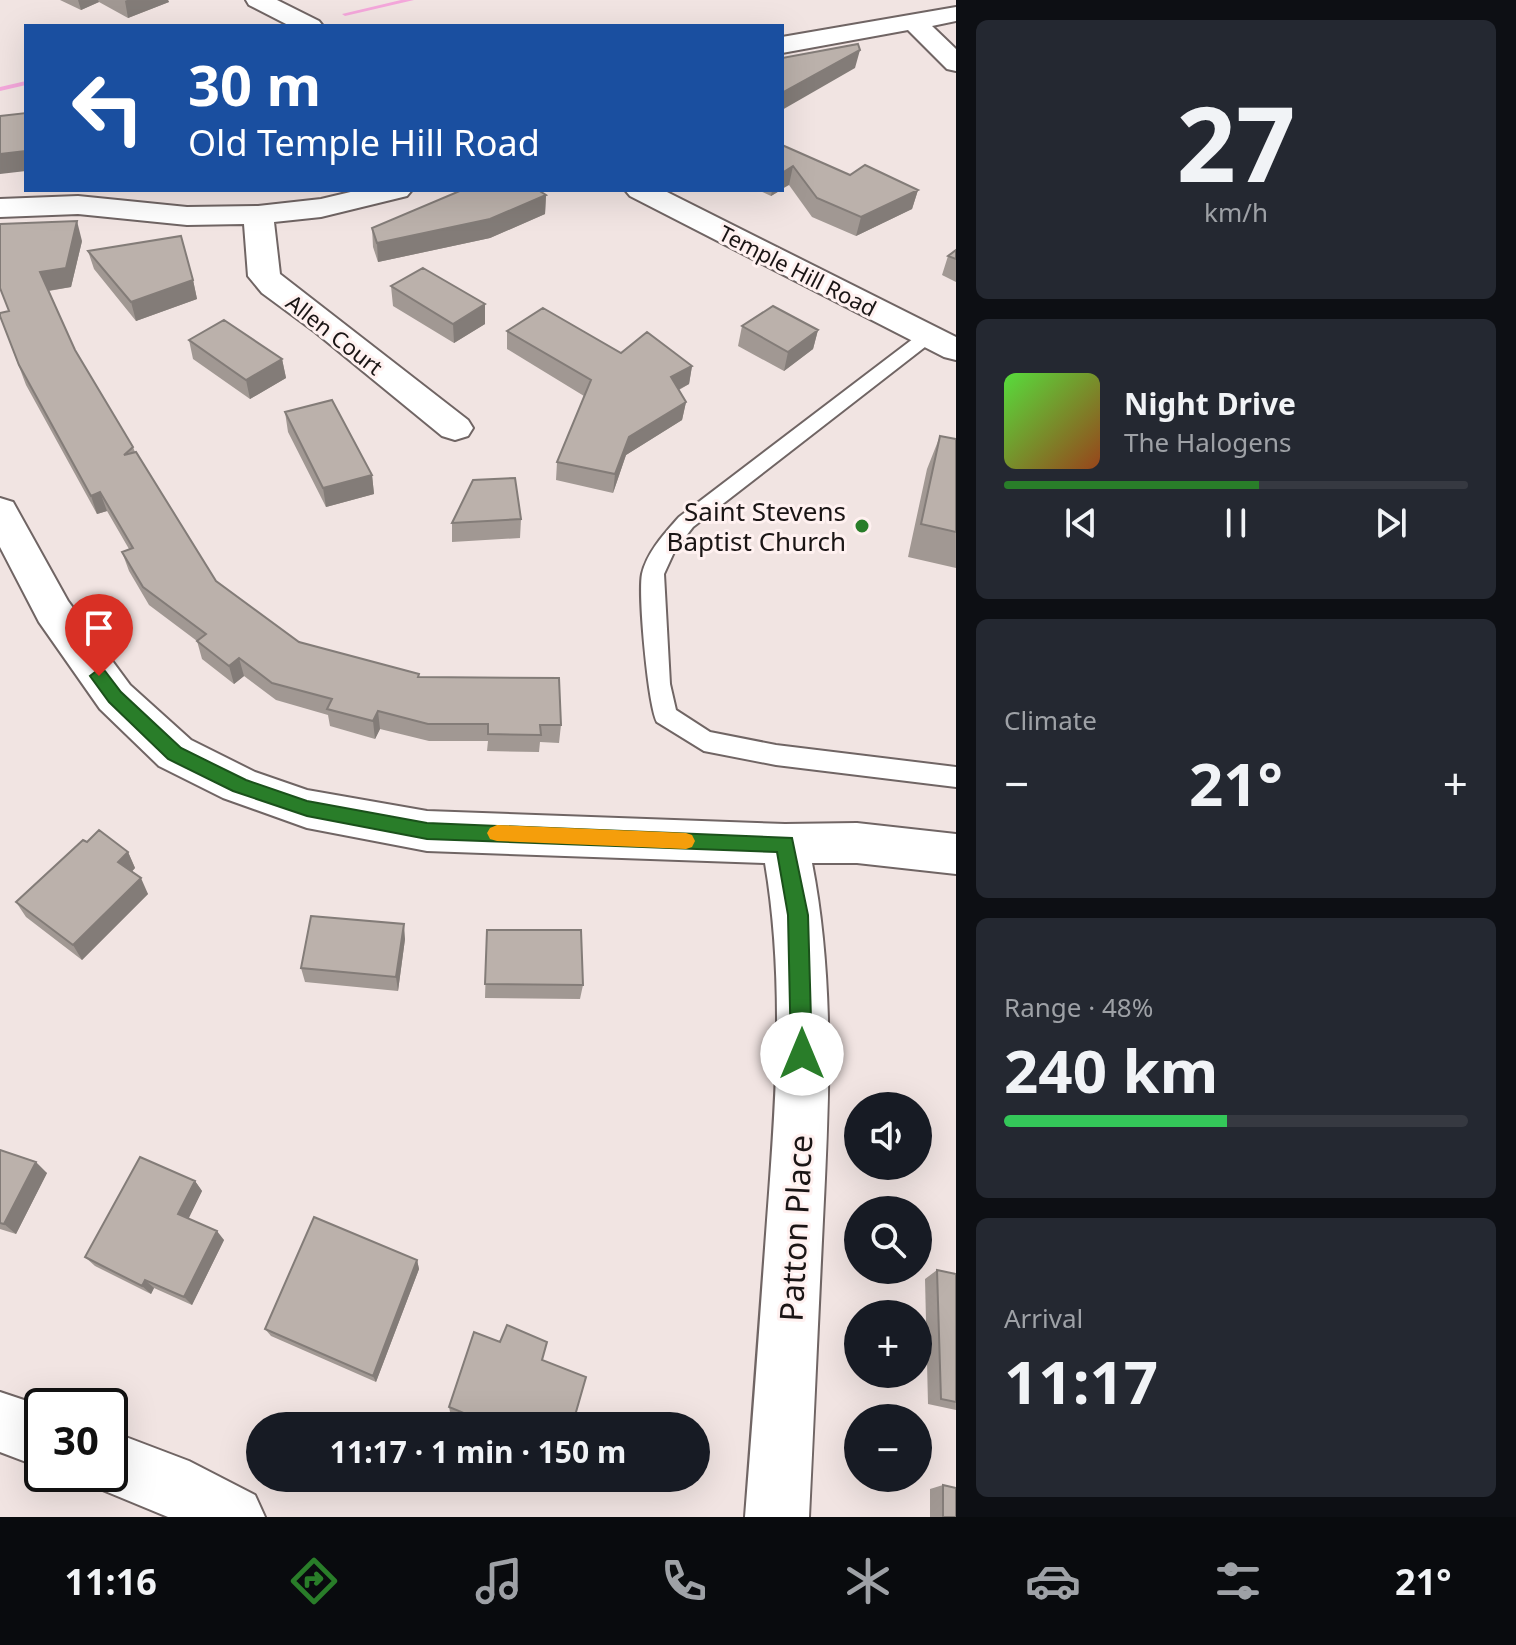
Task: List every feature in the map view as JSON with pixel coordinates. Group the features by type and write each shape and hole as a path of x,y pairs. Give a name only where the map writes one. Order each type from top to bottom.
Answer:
{"street":[{"path":"258,0 306,24"},
{"path":"784,45 956,14"},
{"path":"914,22 956,63"},
{"path":"0,208 78,205 187,216 258,215 321,208 389,192"},
{"name":"Temple Hill Road","path":"644,192 942,343"},
{"name":"Allen Court","path":"258,215 264,276 273,286 327,325 455,428"},
{"path":"0,511 53,611 115,697 175,753 239,785 307,809 427,831 785,844 857,843 956,854"},
{"name":"Patton Place","path":"777,1517 802,1112 802,968 798,915 785,844"},
{"path":"0,1422 24,1431"},
{"path":"128,1469 167,1483 233,1517"}],"lane":[{"path":"942,343 686,522 666,546 653,574 659,684 665,715 704,741 776,755 956,777"}],"building":[{"path":"858,44 860,50 784,92 784,58"},
{"path":"24,113 24,151 0,154 0,116"},
{"path":"784,146 850,175 865,165 918,190 861,217 817,198 793,166 784,172"},
{"path":"457,192 541,192 546,195 490,219 377,243 372,228"},
{"path":"77,221 66,268 40,272 75,350 133,447 124,455 136,452 216,581 299,642 419,674 418,677 559,678 561,725 540,725 541,735 488,734 488,724 428,724 378,711 373,721 327,709 332,699 272,683 239,658 229,666 197,641 206,634 143,587 122,552 133,548 100,492 91,496 19,365 0,316 0,313 9,311 0,288 0,224"},
{"path":"181,236 193,280 131,302 88,251"},
{"path":"423,268 485,304 453,324 391,286"},
{"path":"773,306 818,330 788,352 742,326"},
{"path":"543,308 621,353 647,332 692,366 671,377 686,402 629,437 615,474 557,462 591,380 507,331"},
{"path":"224,320 282,359 246,380 189,340"},
{"path":"332,400 372,475 323,488 285,412"},
{"path":"940,436 956,439 956,532 921,524"},
{"path":"515,478 521,519 452,523 473,480"},
{"path":"99,830 128,852 118,862 141,878 73,945 16,902 83,840 87,842"},
{"path":"311,916 404,924 396,977 301,968"},
{"path":"487,930 581,930 583,985 485,984"},
{"path":"0,1150 36,1162 4,1224 0,1223"},
{"path":"140,1157 195,1181 178,1214 217,1231 184,1297 145,1280 142,1286 85,1257"},
{"path":"314,1217 417,1260 373,1376 265,1329"},
{"path":"937,1270 956,1274 956,1402 941,1399"},
{"path":"507,1325 547,1342 542,1360 586,1377 576,1412 461,1412 449,1407 474,1332 500,1342"},
{"path":"943,1485 956,1488 956,1517 943,1517"}],"waterway":[{"path":"345,14 411,0"},
{"path":"0,89 24,83"}],"slow traffic":[{"path":"497,833 686,841"}],"place":[{"name":"Saint Stevens Baptist Church","path":"862,526"}],"route":[{"path":"99,676 115,697 175,753 239,785 307,809 427,831 785,844 798,915 802,968 802,1054"}]}
